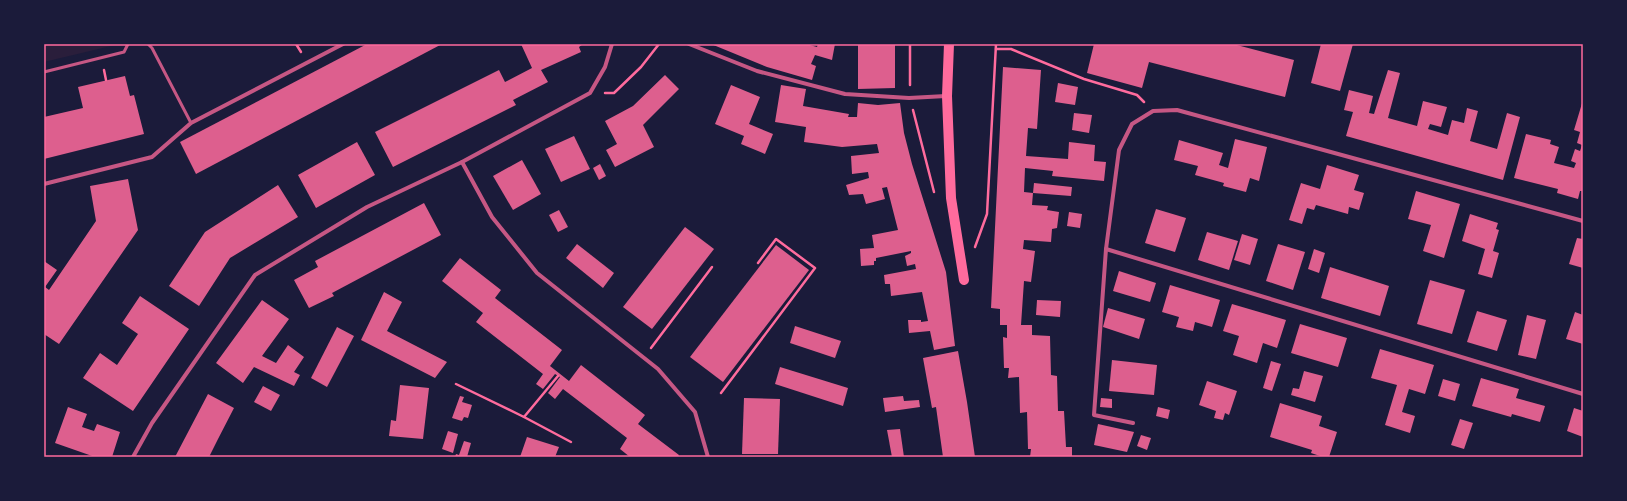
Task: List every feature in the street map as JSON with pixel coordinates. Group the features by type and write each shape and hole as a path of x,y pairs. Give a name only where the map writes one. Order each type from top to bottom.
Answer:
{"main road":[{"path":"949,44 947,96 951,198 964,280"}],"street":[{"path":"44,184 152,157 191,123 343,44"},
{"path":"133,457 152,422 255,275 367,208 462,162 590,93 605,67 612,44"},
{"path":"689,44 756,71 845,94 909,98 947,96"},
{"path":"1133,423 1094,415 1106,249 1118,150 1132,124 1153,111 1177,110 1583,221"},
{"path":"462,162 492,217 537,273 658,369 695,412 708,457"},
{"path":"1106,249 1583,394"}],"lane":[{"path":"44,72 124,52 128,44"},
{"path":"148,44 152,48 191,123"}],"path":[{"path":"590,93 614,93 641,67 659,44"},
{"path":"910,44 909,98 934,194"},
{"path":"974,251 987,214 996,44"},
{"path":"996,49 1011,49 1084,79 1138,95 1153,111"},
{"path":"721,393 815,268 776,239 758,263"},
{"path":"644,358 712,267"},
{"path":"524,417 558,376"},
{"path":"456,384 571,442"}],"shaded area":[{"path":"44,44 116,44 44,62"}],"building":[{"path":"367,44 442,44 196,174 180,142"},
{"path":"521,44 583,44 579,47 581,52 541,70 548,82 513,100 516,105 393,167 375,132 499,70 505,82 532,68"},
{"path":"711,44 806,44 817,47 818,44 835,44 832,60 815,55 811,64 816,66 812,80 767,67"},
{"path":"858,44 895,44 895,88 858,89"},
{"path":"1094,44 1233,44 1294,60 1285,97 1149,62 1142,88 1087,73"},
{"path":"1321,44 1353,44 1340,91 1311,83"},
{"path":"1003,67 1041,70 1037,129 1028,128 1026,156 1068,159 1069,142 1095,145 1094,161 1106,162 1104,181 1052,176 1053,171 1025,168 1024,192 1033,193 1032,205 1048,206 1047,210 1059,212 1057,228 1052,229 1051,242 1024,240 1023,249 1035,251 1031,282 1024,281 1021,325 1032,325 1032,335 1050,336 1051,375 1057,376 1058,411 1064,411 1066,447 1072,447 1072,457 1030,457 1031,449 1028,449 1027,412 1020,413 1019,377 1008,378 1009,368 1004,368 1003,337 1007,338 1007,325 1000,325 1000,309 991,308"},
{"path":"1388,70 1400,73 1388,118 1417,126 1423,101 1447,107 1441,127 1430,124 1428,129 1448,135 1452,120 1464,123 1467,108 1478,111 1470,141 1497,149 1507,113 1520,117 1503,180 1346,136 1353,112 1344,110 1349,90 1373,96 1369,113 1374,114"},
{"path":"665,75 679,89 643,125 654,147 615,167 606,150 617,144 605,121 633,106"},
{"path":"125,76 130,96 134,95 144,134 44,159 44,117 83,108 78,87"},
{"path":"1058,83 1078,87 1075,105 1055,102"},
{"path":"731,85 760,97 749,124 773,134 765,154 741,144 744,136 715,124"},
{"path":"781,85 806,89 803,106 849,114 848,117 857,117 858,103 878,105 900,103 904,133 912,164 946,272 955,346 934,350 930,331 909,333 908,320 921,320 921,322 928,321 922,292 891,296 890,284 885,284 884,275 916,269 915,264 907,266 905,256 911,253 911,251 876,258 874,265 861,266 860,249 874,248 872,235 898,230 887,187 882,188 885,199 866,204 863,194 849,195 846,185 869,178 868,172 852,174 851,156 879,153 877,144 842,147 804,142 806,127 775,122"},
{"path":"1583,100 1583,191 1580,191 1578,199 1557,193 1558,189 1514,178 1526,134 1551,140 1550,144 1559,147 1554,163 1574,168 1576,163 1571,161 1575,149 1580,151 1582,145 1577,143 1580,132 1574,130"},
{"path":"1074,113 1092,115 1089,133 1072,130"},
{"path":"574,136 590,169 561,182 545,149"},
{"path":"1235,139 1267,147 1259,181 1250,178 1246,192 1223,186 1224,183 1195,175 1198,166 1174,160 1179,140 1223,153 1219,165 1228,168"},
{"path":"357,142 375,175 316,208 298,175"},
{"path":"522,160 541,194 513,210 493,176"},
{"path":"600,164 606,176 599,180 593,168"},
{"path":"1327,165 1359,175 1354,190 1364,193 1359,210 1349,207 1348,214 1316,205 1314,210 1307,208 1302,224 1289,220 1301,183 1320,189"},
{"path":"128,179 138,230 59,344 44,334 44,261 57,270 45,287 49,290 96,221 90,186"},
{"path":"1034,183 1072,187 1071,196 1033,193"},
{"path":"278,185 298,217 230,258 199,306 169,286 205,232"},
{"path":"1416,191 1460,204 1444,258 1423,251 1431,225 1408,219"},
{"path":"424,203 441,235 332,293 334,296 309,308 294,280 318,267 315,261"},
{"path":"1156,209 1186,218 1175,252 1145,243"},
{"path":"559,210 568,227 558,232 549,215"},
{"path":"1069,212 1082,214 1080,228 1067,226"},
{"path":"1470,214 1498,223 1496,229 1499,230 1493,251 1499,253 1492,278 1478,274 1485,249 1462,241"},
{"path":"685,227 714,249 652,329 623,307"},
{"path":"1207,232 1238,241 1229,270 1198,260"},
{"path":"1242,234 1258,239 1250,265 1234,260"},
{"path":"1577,238 1583,239 1583,268 1569,264"},
{"path":"577,244 614,273 603,288 566,258"},
{"path":"1278,244 1305,252 1293,290 1266,281"},
{"path":"776,245 809,270 723,382 690,357"},
{"path":"1314,249 1325,253 1319,273 1308,269"},
{"path":"460,258 501,290 495,298 562,350 550,366 569,381 581,365 645,415 638,424 679,455 678,457 630,457 620,449 627,438 563,389 555,399 548,393 560,377 555,374 543,389 536,384 543,374 476,322 483,313 442,281"},
{"path":"1330,267 1389,286 1380,316 1321,298"},
{"path":"1119,271 1156,283 1150,302 1113,291"},
{"path":"1430,280 1465,290 1452,334 1417,324"},
{"path":"1170,285 1220,300 1212,327 1195,322 1193,331 1176,327 1179,317 1162,312"},
{"path":"384,292 402,302 387,331 447,362 435,378 361,340"},
{"path":"140,296 189,329 133,411 83,378 100,353 117,365 138,334 122,323"},
{"path":"262,300 289,319 262,356 276,363 288,345 304,357 294,372 300,375 294,386 254,367 243,383 216,363"},
{"path":"1037,300 1061,301 1060,317 1036,315"},
{"path":"1232,304 1286,320 1277,348 1263,343 1257,363 1233,355 1239,336 1223,331"},
{"path":"1108,308 1145,319 1139,339 1103,327"},
{"path":"1477,311 1507,320 1497,351 1467,342"},
{"path":"1575,312 1583,315 1583,344 1566,339"},
{"path":"1527,315 1546,320 1536,359 1518,355"},
{"path":"1300,324 1347,338 1338,367 1291,353"},
{"path":"795,326 841,341 835,358 790,343"},
{"path":"337,327 354,336 327,387 311,378"},
{"path":"1380,349 1434,365 1425,394 1409,389 1402,412 1415,416 1410,433 1385,425 1397,385 1371,378"},
{"path":"958,351 975,457 943,457 936,407 932,408 923,358"},
{"path":"1112,360 1157,365 1154,395 1109,391"},
{"path":"1271,361 1281,364 1272,391 1263,388"},
{"path":"780,367 848,388 843,406 775,384"},
{"path":"1304,371 1323,376 1315,402 1291,395 1293,388 1299,389"},
{"path":"1481,378 1519,389 1516,398 1545,406 1540,422 1512,414 1511,417 1472,406"},
{"path":"1443,379 1460,384 1455,401 1438,396"},
{"path":"1207,381 1237,391 1229,415 1225,413 1223,420 1214,418 1216,411 1199,405"},
{"path":"400,385 429,388 423,439 389,436 391,420 396,421"},
{"path":"263,386 280,395 271,411 254,402"},
{"path":"208,394 234,408 209,457 175,457"},
{"path":"460,396 464,397 462,402 472,405 468,418 464,417 462,421 452,418"},
{"path":"903,396 904,401 919,400 920,407 885,412 883,398"},
{"path":"744,398 780,399 778,454 742,454"},
{"path":"1101,398 1112,399 1112,408 1100,407"},
{"path":"1280,403 1322,416 1319,426 1337,432 1329,457 1323,457 1311,453 1312,450 1270,437"},
{"path":"68,407 87,414 82,427 94,431 97,424 120,432 112,457 95,457 55,443"},
{"path":"1158,407 1170,410 1168,419 1156,416"},
{"path":"1574,408 1583,411 1583,437 1567,431"},
{"path":"1460,419 1473,423 1464,449 1451,445"},
{"path":"1098,424 1134,432 1127,452 1094,445"},
{"path":"900,429 904,457 892,457 887,430"},
{"path":"448,431 458,434 453,453 442,449"},
{"path":"1141,435 1151,438 1147,450 1137,446"},
{"path":"527,437 559,447 555,457 520,457"},
{"path":"464,441 471,443 467,457 455,457 456,454 459,455"}]}
